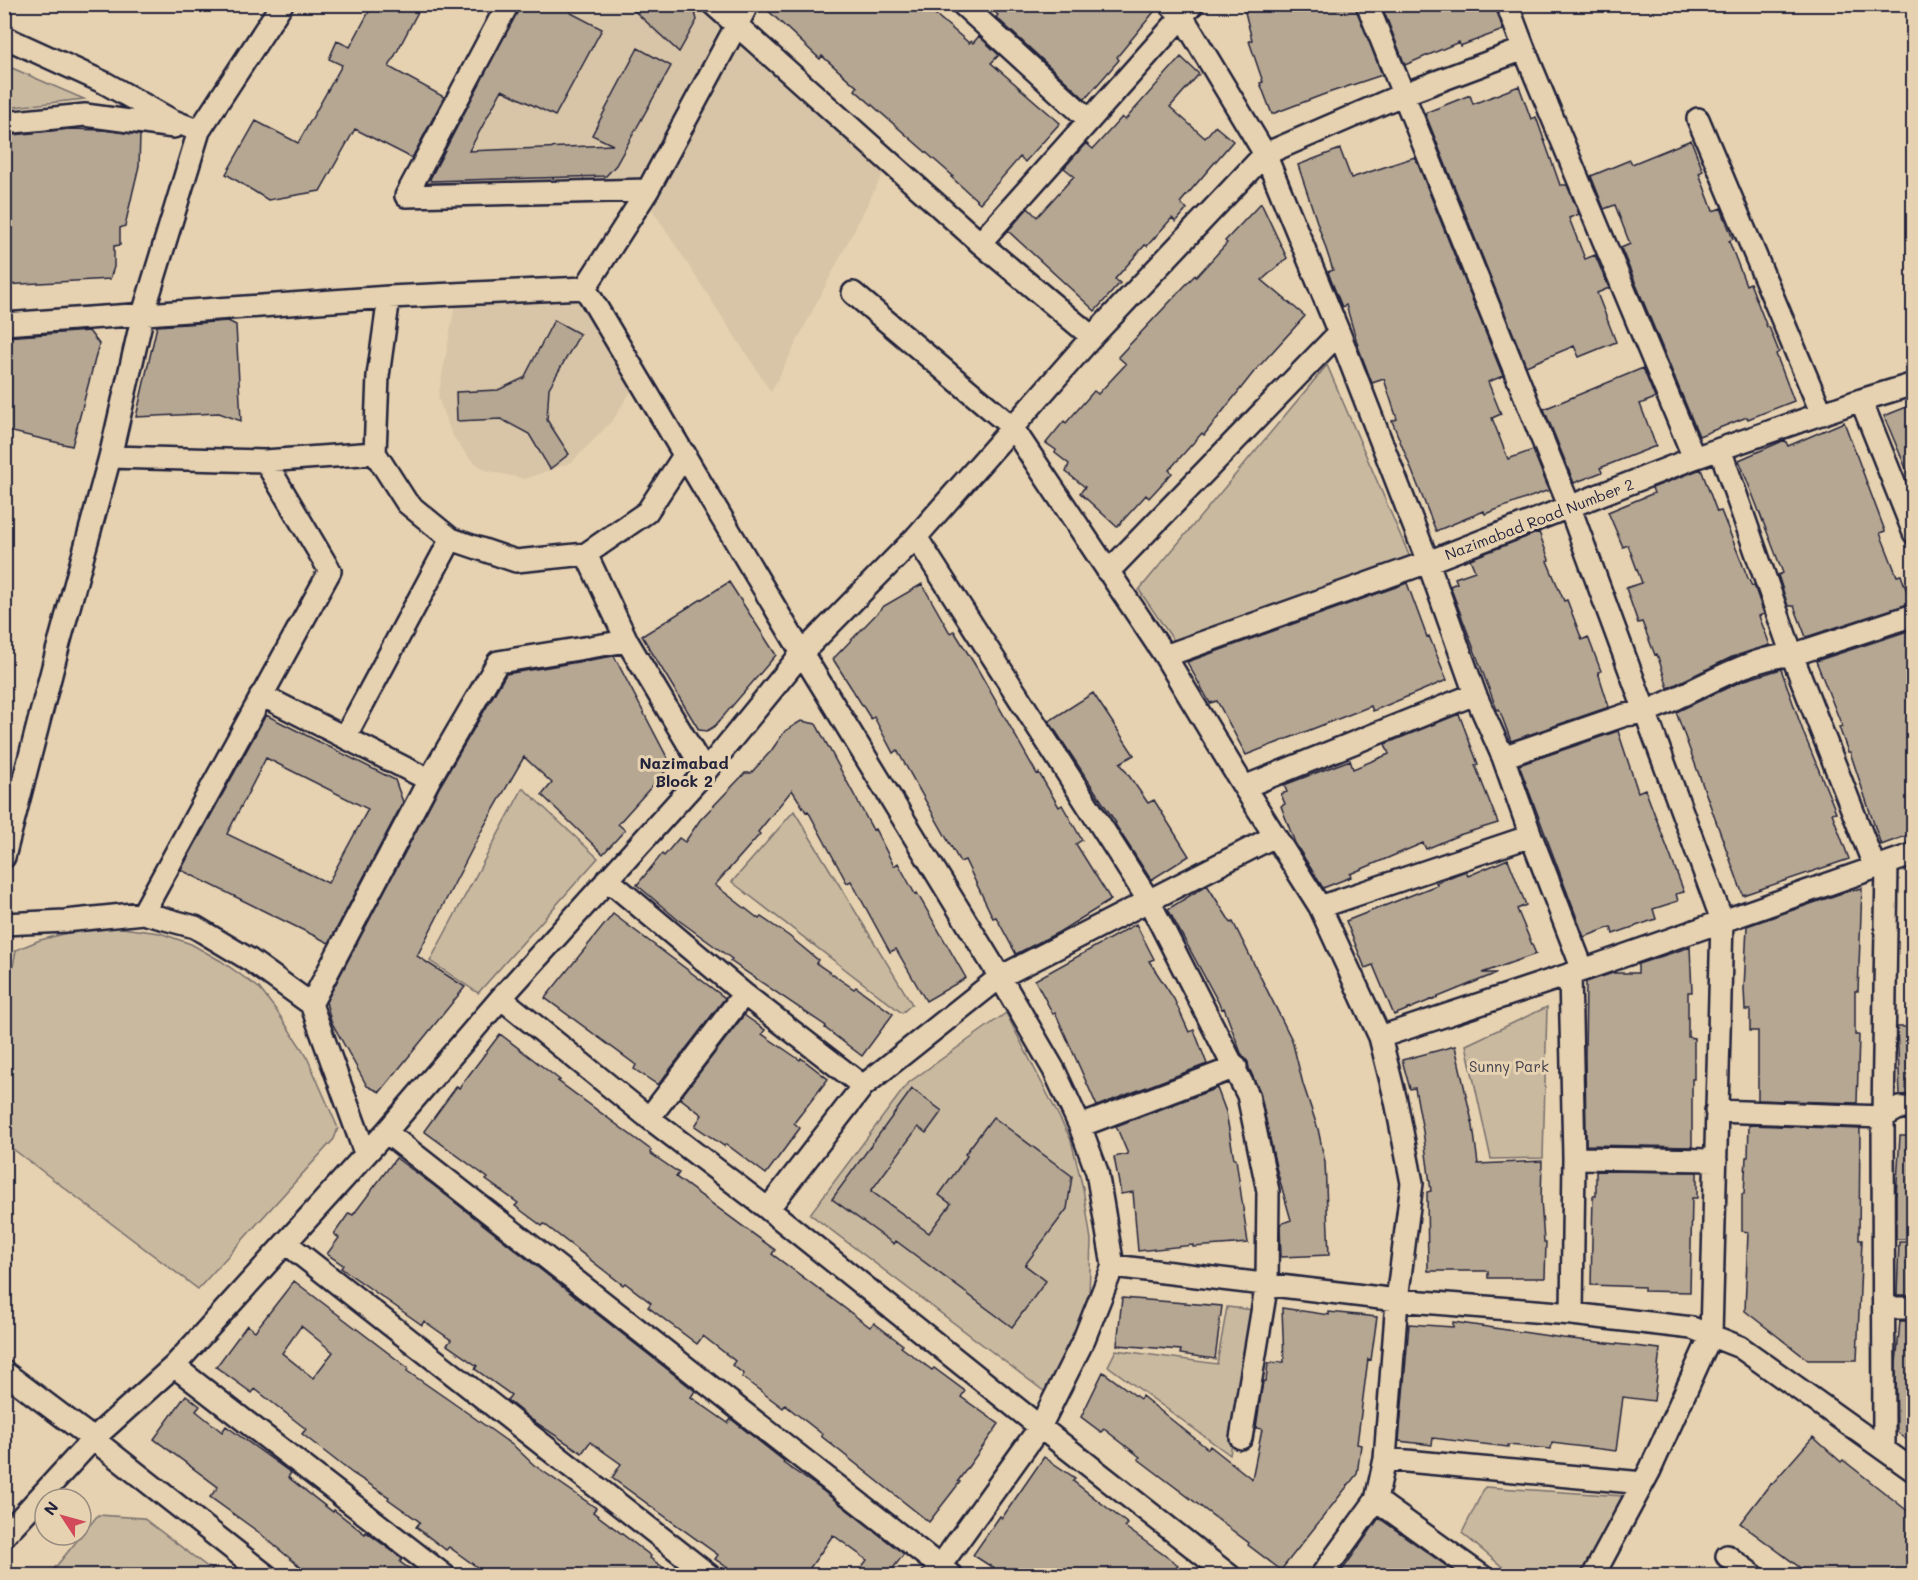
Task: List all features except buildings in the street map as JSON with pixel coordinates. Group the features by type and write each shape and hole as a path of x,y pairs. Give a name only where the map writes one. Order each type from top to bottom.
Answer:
{"street":[{"path":"4,857 110,457 143,314 199,131 282,4"},
{"path":"508,4 406,196 648,190"},
{"path":"713,4 980,243 1092,337"},
{"path":"585,288 648,190 748,4"},
{"path":"962,4 1089,120"},
{"path":"1367,4 1569,508 1722,920 1711,1335 1643,1483 1593,1575"},
{"path":"1507,4 1695,458"},
{"path":"980,243 1089,120 1182,8 1265,154 1339,333 1428,562 1476,694 1503,757 1576,972 1572,1314"},
{"path":"4,37 105,83 171,120 199,131"},
{"path":"4,1536 93,1439 174,1366 386,1132 501,998 705,772 802,653 916,537 1092,337 1265,154 1404,94 1524,49"},
{"path":"4,123 85,115 199,131"},
{"path":"1698,118 1822,414"},
{"path":"4,324 389,297 585,288"},
{"path":"386,1132 941,1572 1040,1427 1084,1339 1113,1266 1097,1172 1080,1126 1054,1070 585,288"},
{"path":"853,293 1012,427 1165,656 1320,907 1380,1037 1396,1101 1412,1184 1397,1300 1384,1459 1376,1500 1321,1575"},
{"path":"389,297 378,375 375,453 407,502 451,539 516,561 586,554 647,512 685,454"},
{"path":"1108,572 1339,333"},
{"name":"Nazimabad Road Number 2","path":"1165,656 1428,562 1695,458 1861,400 1914,384"},
{"path":"1861,400 1914,533"},
{"path":"1720,449 1792,655 1881,866 1884,1449"},
{"path":"110,457 265,461 375,453"},
{"path":"143,913 330,571 265,461"},
{"path":"916,537 1149,901 1248,1095 1268,1191 1267,1283 1241,1438"},
{"path":"345,737 451,539"},
{"path":"586,554 627,641 705,772"},
{"path":"1503,757 1624,716 1644,713 1718,677 1775,656 1792,655 1914,615"},
{"path":"311,1004 429,780 498,662 627,641"},
{"path":"1244,787 1476,694"},
{"path":"261,695 429,780"},
{"path":"768,1209 863,1086 1000,977 1275,836"},
{"path":"1320,907 1531,836"},
{"path":"1380,1037 1576,972 1914,854"},
{"path":"607,879 744,994 863,1086"},
{"path":"4,924 65,921 143,913 195,927 250,960 311,1004 365,1153"},
{"path":"649,1118 744,994"},
{"path":"501,998 649,1118 768,1209 1040,1427 1230,1575"},
{"path":"1080,1126 1236,1068"},
{"path":"1716,1111 1883,1117 1899,1108 1914,1108"},
{"path":"1574,1158 1716,1160"},
{"path":"285,1243 710,1575"},
{"path":"1113,1266 1397,1300 1572,1314 1692,1328 1740,1347 1914,1471"},
{"path":"1885,1308 1914,1308"},
{"path":"174,1366 445,1575"},
{"path":"4,1372 267,1575"},
{"path":"1384,1459 1643,1483"},
{"path":"1376,1500 1482,1575"},
{"path":"1727,1556 1754,1575"}],"shaded area":[{"path":"508,5 713,5 889,162 771,392 644,197 406,196"},
{"path":"585,288 639,378 613,420 572,462 525,479 485,470 469,458 452,435 438,398 457,294"}],"green space":[{"path":"5,65 84,99 5,108"},
{"path":"1327,365 1412,562 1174,641 1139,590"},
{"path":"523,788 598,858 478,993 430,961"},
{"path":"794,811 912,1004 902,1013 732,882"},
{"path":"99,925 160,933 191,944 221,961 259,988 306,1055 338,1128 334,1139 198,1289 5,1143 5,1009 16,950 40,940"},
{"name":"Sunny Park","path":"1547,1007 1543,1158 1491,1159 1466,1045"},
{"path":"1006,1013 1071,1140 1083,1188 1091,1240 1089,1297 1074,1345 1045,1392 810,1214 908,1083"},
{"path":"1227,1307 1254,1310 1230,1455 1108,1366 1116,1350 1217,1364"},
{"path":"1485,1487 1623,1496 1581,1575 1512,1575 1462,1533"},
{"path":"98,1515 143,1518 218,1575 49,1575 72,1547 93,1547 93,1521"}],"waterway":[{"path":"1908,4 1914,8"}],"district":[{"name":"Nazimabad Block 2","path":"684,771"}]}
